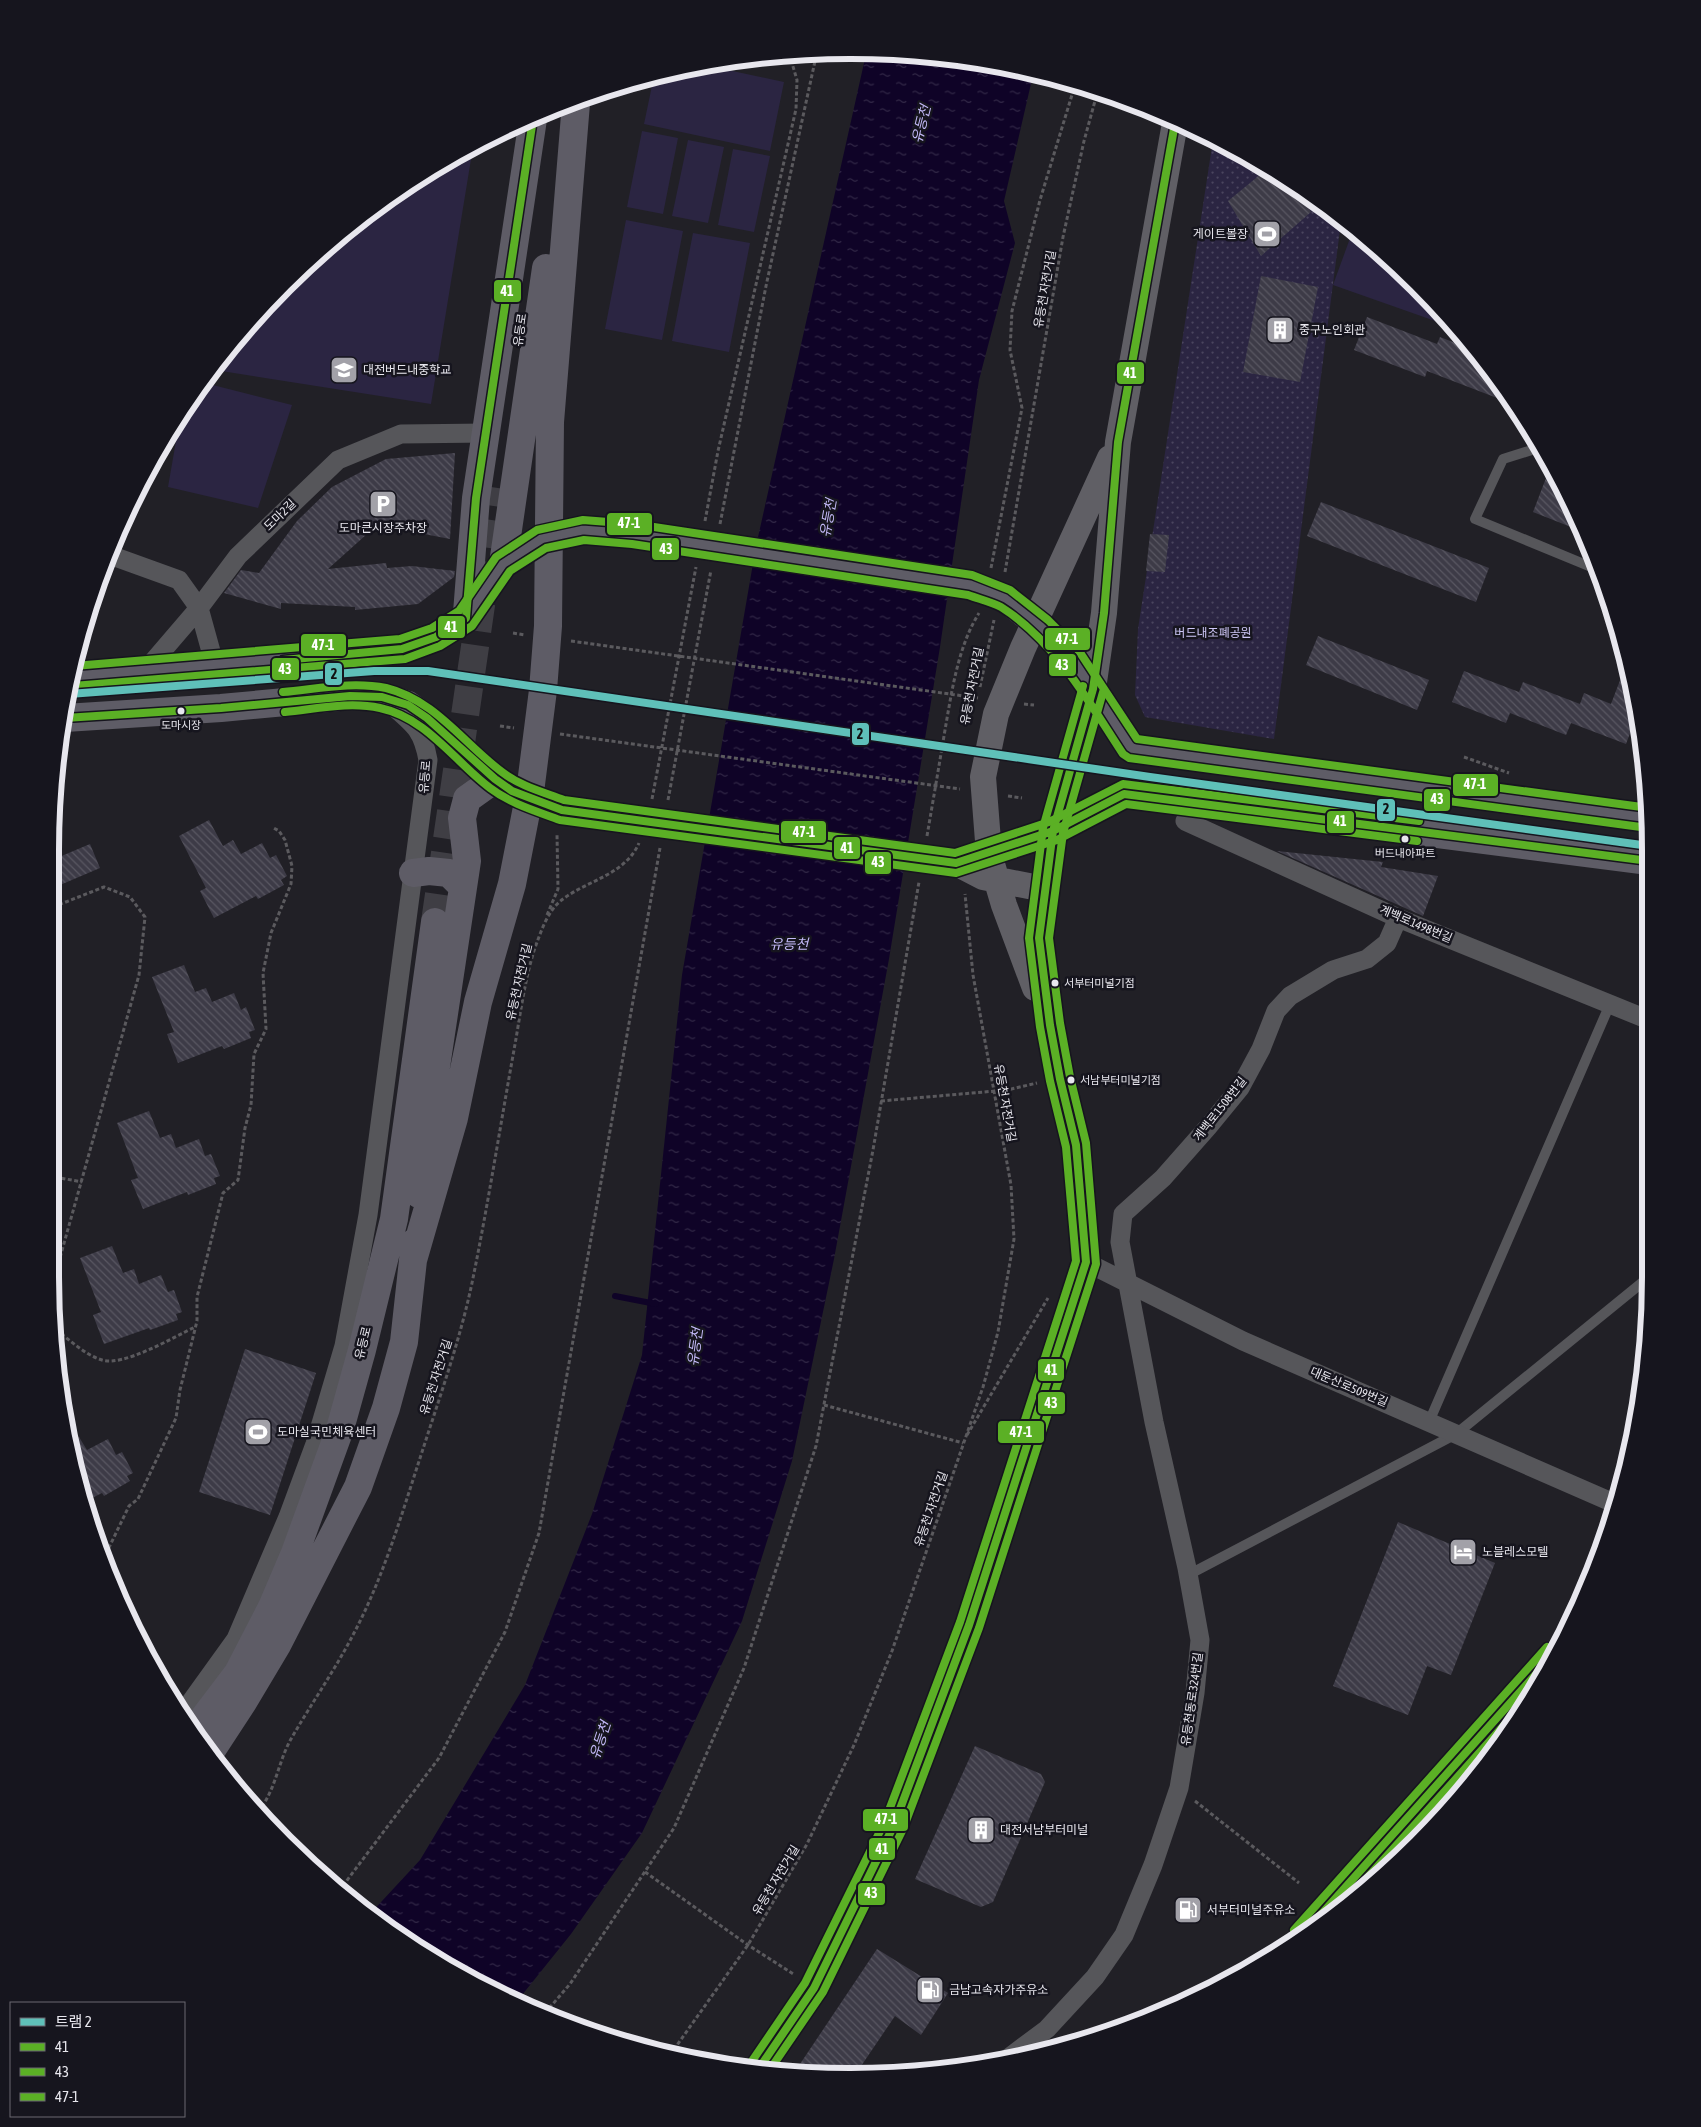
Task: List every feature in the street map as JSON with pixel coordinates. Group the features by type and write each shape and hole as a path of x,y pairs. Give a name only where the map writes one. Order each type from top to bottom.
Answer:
{"main road":[{"path":"513,557 511,518 549,247 574,115"},
{"path":"413,1260 454,1118 478,1002 512,884 535,759 548,626 550,422 574,115"},
{"name":"유등로","path":"498,488 549,119"},
{"path":"466,618 476,517 476,498 532,126"},
{"path":"763,2063 814,1988 894,1825 969,1625 1086,1262 1076,1145 1060,1079 1050,1025 1039,938 1053,831 1092,689 1104,613 1118,442 1174,128"},
{"path":"1050,1025 1004,905 990,854 983,777 996,714 1023,648 1118,442"},
{"path":"476,517 483,522 500,522 511,518"},
{"path":"79,676 216,666 402,649 436,637 466,618 513,557 542,539 583,530 632,534 971,584 1005,598 1041,627 1071,657 1131,748 1641,817"},
{"path":"71,718 221,708 350,696 382,697 408,705 427,718 495,779 512,791 562,810 960,875 983,877 1044,889"},
{"path":"214,1747 277,1644 358,1487 386,1408 404,1342 423,1153 467,862 462,818 467,800 495,779"},
{"path":"960,875 1053,831 1124,794 1642,859"},
{"path":"413,873 429,871 449,873 463,887"},
{"name":"유등로","path":"197,1723 212,1690 238,1672 276,1598 311,1510 347,1403 394,1219 435,922"},
{"path":"1342,1897 1531,1681"}],"street":[{"name":"도마2길","path":"145,671 199,608 238,556 338,460 401,434 487,433"},
{"path":"116,557 179,580 199,608 216,666"},
{"name":"유등로","path":"188,1709 212,1690 236,1639 288,1517 315,1444 344,1346 368,1215 428,760 425,741 412,723 382,697"},
{"name":"계백로1498번길","path":"1185,821 1398,918 1642,1017"},
{"name":"계백로1508번길","path":"1129,1283 1120,1242 1123,1214 1163,1178 1240,1088 1261,1049 1276,1012 1290,996 1333,970 1366,959 1388,942 1398,918"},
{"name":"대둔산로509번길","path":"1086,1262 1243,1341 1609,1501"},
{"name":"유등천동로324번길","path":"1020,2049 1047,2029 1095,1977 1124,1935 1152,1865 1179,1788 1195,1693 1200,1640 1188,1575 1154,1422 1129,1283"}],"lane":[{"path":"1533,450 1503,459 1475,519 1589,566"},
{"path":"1429,1422 1610,1004"},
{"path":"1188,1575 1456,1434 1642,1283"}],"path":[{"path":"719,528 766,286 815,60"},
{"path":"704,528 718,451 796,109 797,80 791,61"},
{"path":"990,576 1022,408 1010,350 1012,311 1040,200 1073,91"},
{"name":"유등천 자전거길","path":"1003,578 1063,237 1084,141 1096,98"},
{"path":"650,804 696,566"},
{"path":"666,809 712,566"},
{"path":"926,841 951,696 963,646 970,628 980,612"},
{"name":"유등천 자전거길","path":"978,700 995,616"},
{"path":"513,633 533,636"},
{"path":"562,640 985,699"},
{"path":"1014,703 1034,706"},
{"path":"500,726 520,729"},
{"path":"559,734 963,791 965,784"},
{"path":"1464,757 1509,773"},
{"path":"1002,795 1022,798"},
{"path":"108,1549 128,1506 138,1499 176,1418 180,1390 195,1326 197,1297 224,1193 238,1180 245,1128 251,1105 254,1054 266,1029 263,973 271,933 290,884 292,866 285,840 279,831 272,827"},
{"path":"545,920 558,889 559,855 556,828"},
{"path":"344,1885 439,1758 505,1632 539,1533 661,838"},
{"name":"유등천 자전거길","path":"262,1807 279,1774 289,1742 350,1641 376,1587 440,1397 460,1332 472,1282 521,1010 534,949 545,920 561,900 620,867 635,850 639,841"},
{"name":"유등천 자전거길","path":"675,2048 748,1945 807,1844 854,1745 892,1651 983,1387 998,1332 1014,1239 1011,1185 973,974 960,875"},
{"path":"549,2008 570,1984 674,1828 744,1668 816,1446 881,1101 920,879"},
{"path":"59,905 104,888 130,897 145,917 139,975 59,1262"},
{"path":"881,1101 1007,1090 1039,1082"},
{"path":"59,1178 82,1182"},
{"path":"824,1405 963,1443 1051,1292"},
{"path":"61,1333 102,1361 126,1360 195,1326"},
{"path":"1179,1788 1298,1883"},
{"path":"645,1872 748,1945 801,1979"}],"green space":[{"path":"725,69 784,82 770,151 644,124 652,85"},
{"path":"642,131 678,138 663,214 627,207"},
{"path":"688,140 724,147 708,223 672,216"},
{"name":"버드내조폐공원","path":"1212,146 1290,192 1340,229 1274,739 1145,717 1135,695 1138,629"},
{"path":"733,149 770,156 754,232 718,225"},
{"path":"472,156 431,404 221,371 255,328 328,255 411,192"},
{"path":"626,220 683,231 662,340 605,329"},
{"path":"693,233 750,243 729,352 672,341"},
{"path":"1350,237 1373,255 1439,320 1438,322 1333,285"},
{"path":"211,384 292,405 258,508 168,487 177,436"}],"water":[{"name":"유등천","path":"865,59 902,60 954,66 1032,80 1004,201 1015,243 979,380 940,647 889,959 834,1259 792,1461 742,1621 642,1833 571,1934 521,1996 500,1987 455,1962 411,1935 375,1909 420,1860 525,1685 592,1514 642,1355 682,975 756,546"}],"building":[{"name":"게이트볼장","path":"1261,174 1304,202 1311,212 1261,256 1228,201"},
{"name":"중구노인회관","path":"1261,276 1318,287 1300,382 1243,372"},
{"path":"1367,317 1437,344 1440,337 1459,345 1501,399 1427,371 1425,377 1354,350"},
{"path":"455,453 450,539 377,525 328,569 386,563 387,568 412,566 455,571 454,577 418,604 355,610 355,607 281,603 281,609 224,593 241,570 259,573 297,521 332,487 386,459"},
{"path":"1546,478 1549,479 1573,528 1533,512"},
{"path":"1321,502 1489,568 1476,602 1307,536"},
{"path":"1150,534 1169,535 1165,572 1146,571"},
{"path":"1318,636 1429,680 1417,710 1306,665"},
{"path":"1464,671 1519,692 1523,682 1580,704 1584,693 1611,704 1622,675 1632,728 1626,744 1571,723 1566,735 1510,713 1506,723 1452,702"},
{"path":"209,820 223,846 233,840 241,854 262,843 270,858 276,855 287,876 281,880 284,885 258,899 256,896 214,918 200,891 206,888 179,836"},
{"path":"90,844 100,868 59,885 59,857"},
{"path":"1277,851 1383,862 1381,867 1438,876 1423,916"},
{"path":"184,965 195,992 206,988 212,1002 234,993 241,1010 246,1007 255,1030 249,1032 251,1038 224,1049 222,1046 178,1063 167,1034 174,1032 152,977"},
{"path":"149,1111 160,1138 171,1134 176,1148 199,1139 205,1156 211,1154 220,1176 214,1178 216,1184 188,1195 187,1192 143,1209 131,1180 138,1178 117,1123"},
{"path":"112,1246 123,1273 134,1269 139,1284 161,1275 168,1292 174,1290 182,1312 176,1314 178,1320 104,1344 93,1315 101,1312 80,1258"},
{"name":"도마실국민체육센터","path":"245,1349 316,1373 270,1515 199,1492"},
{"path":"79,1437 87,1450 108,1439 116,1455 122,1452 133,1473 127,1476 130,1481 104,1496 102,1493 91,1498 76,1439"},
{"path":"1398,1522 1495,1563 1451,1675 1427,1666 1408,1715 1333,1686"},
{"name":"대전서남부터미널","path":"975,1746 1041,1774 1045,1782 993,1902 981,1907 915,1879"},
{"path":"877,1949 948,1993 921,2035 895,2016 860,2068 804,2067 800,2064"}],"waterway":[{"path":"615,1296 656,1304"}],"tunnel":[{"path":"435,922 498,488"}],"tram line":[{"name":"2","path":"75,694 374,671 428,671 1150,777 1642,845"}],"transit line":[{"name":"41","path":"283,660 402,649 436,637 466,618 476,498 532,126"},
{"name":"41","path":"763,2063 814,1988 894,1825 969,1625 1086,1262 1076,1145 1060,1079 1050,1025 1039,938 1053,831 1093,689 1104,613 1118,442 1174,128"},
{"name":"47-1","path":"81,665 400,639 432,628 459,611 496,557 537,530 583,520 634,524 972,575 1010,590 1048,620 1079,651 1137,739 1641,807"},
{"name":"43","path":"76,686 405,659 440,646 472,626 510,571 546,548 584,540 632,544 968,595 997,605 1021,621 1055,655 1084,693 1123,754 1129,758 1642,827"},
{"name":"47-1","path":"283,692 360,685 386,688 403,694 434,712 488,761 509,777 564,800 955,853 1049,822 1123,784 1419,821"},
{"name":"47-1","path":"752,2062 805,1983 885,1821 960,1622 1076,1261 1066,1147 1050,1081 1040,1027 1029,938 1043,828 1083,686"},
{"name":"43","path":"774,2064 823,1992 903,1829 979,1628 1096,1264 1086,1143 1070,1077 1060,1023 1049,938 1063,833 1103,692"},
{"name":"41","path":"71,718 221,708 350,696 382,697 408,705 427,718 495,779 512,791 562,810 956,863 1053,831 1124,794 1642,860"},
{"name":"43","path":"285,712 356,705 380,708 397,713 426,731 498,794 524,807 560,820 956,873 1057,840 1126,804 1417,841"},
{"name":"47-1","path":"1294,1930 1547,1647"},
{"name":"41","path":"1325,1910 1532,1679"},
{"name":"43","path":"1371,1874 1496,1734"}],"place":[{"name":"게이트볼장","path":"1267,234"},
{"name":"중구노인회관","path":"1280,330"},
{"name":"대전버드내중학교","path":"344,370"},
{"name":"도마큰시장주차장","path":"383,504"},
{"name":"도마시장","path":"181,711"},
{"name":"버드내아파트","path":"1405,839"},
{"name":"서부터미널기점","path":"1055,983"},
{"name":"서남부터미널기점","path":"1071,1080"},
{"name":"도마실국민체육센터","path":"258,1432"},
{"name":"노블레스모텔","path":"1463,1552"},
{"name":"대전서남부터미널","path":"981,1830"},
{"name":"서부터미널주유소","path":"1188,1910"},
{"name":"금남고속자가주유소","path":"930,1990"}]}
